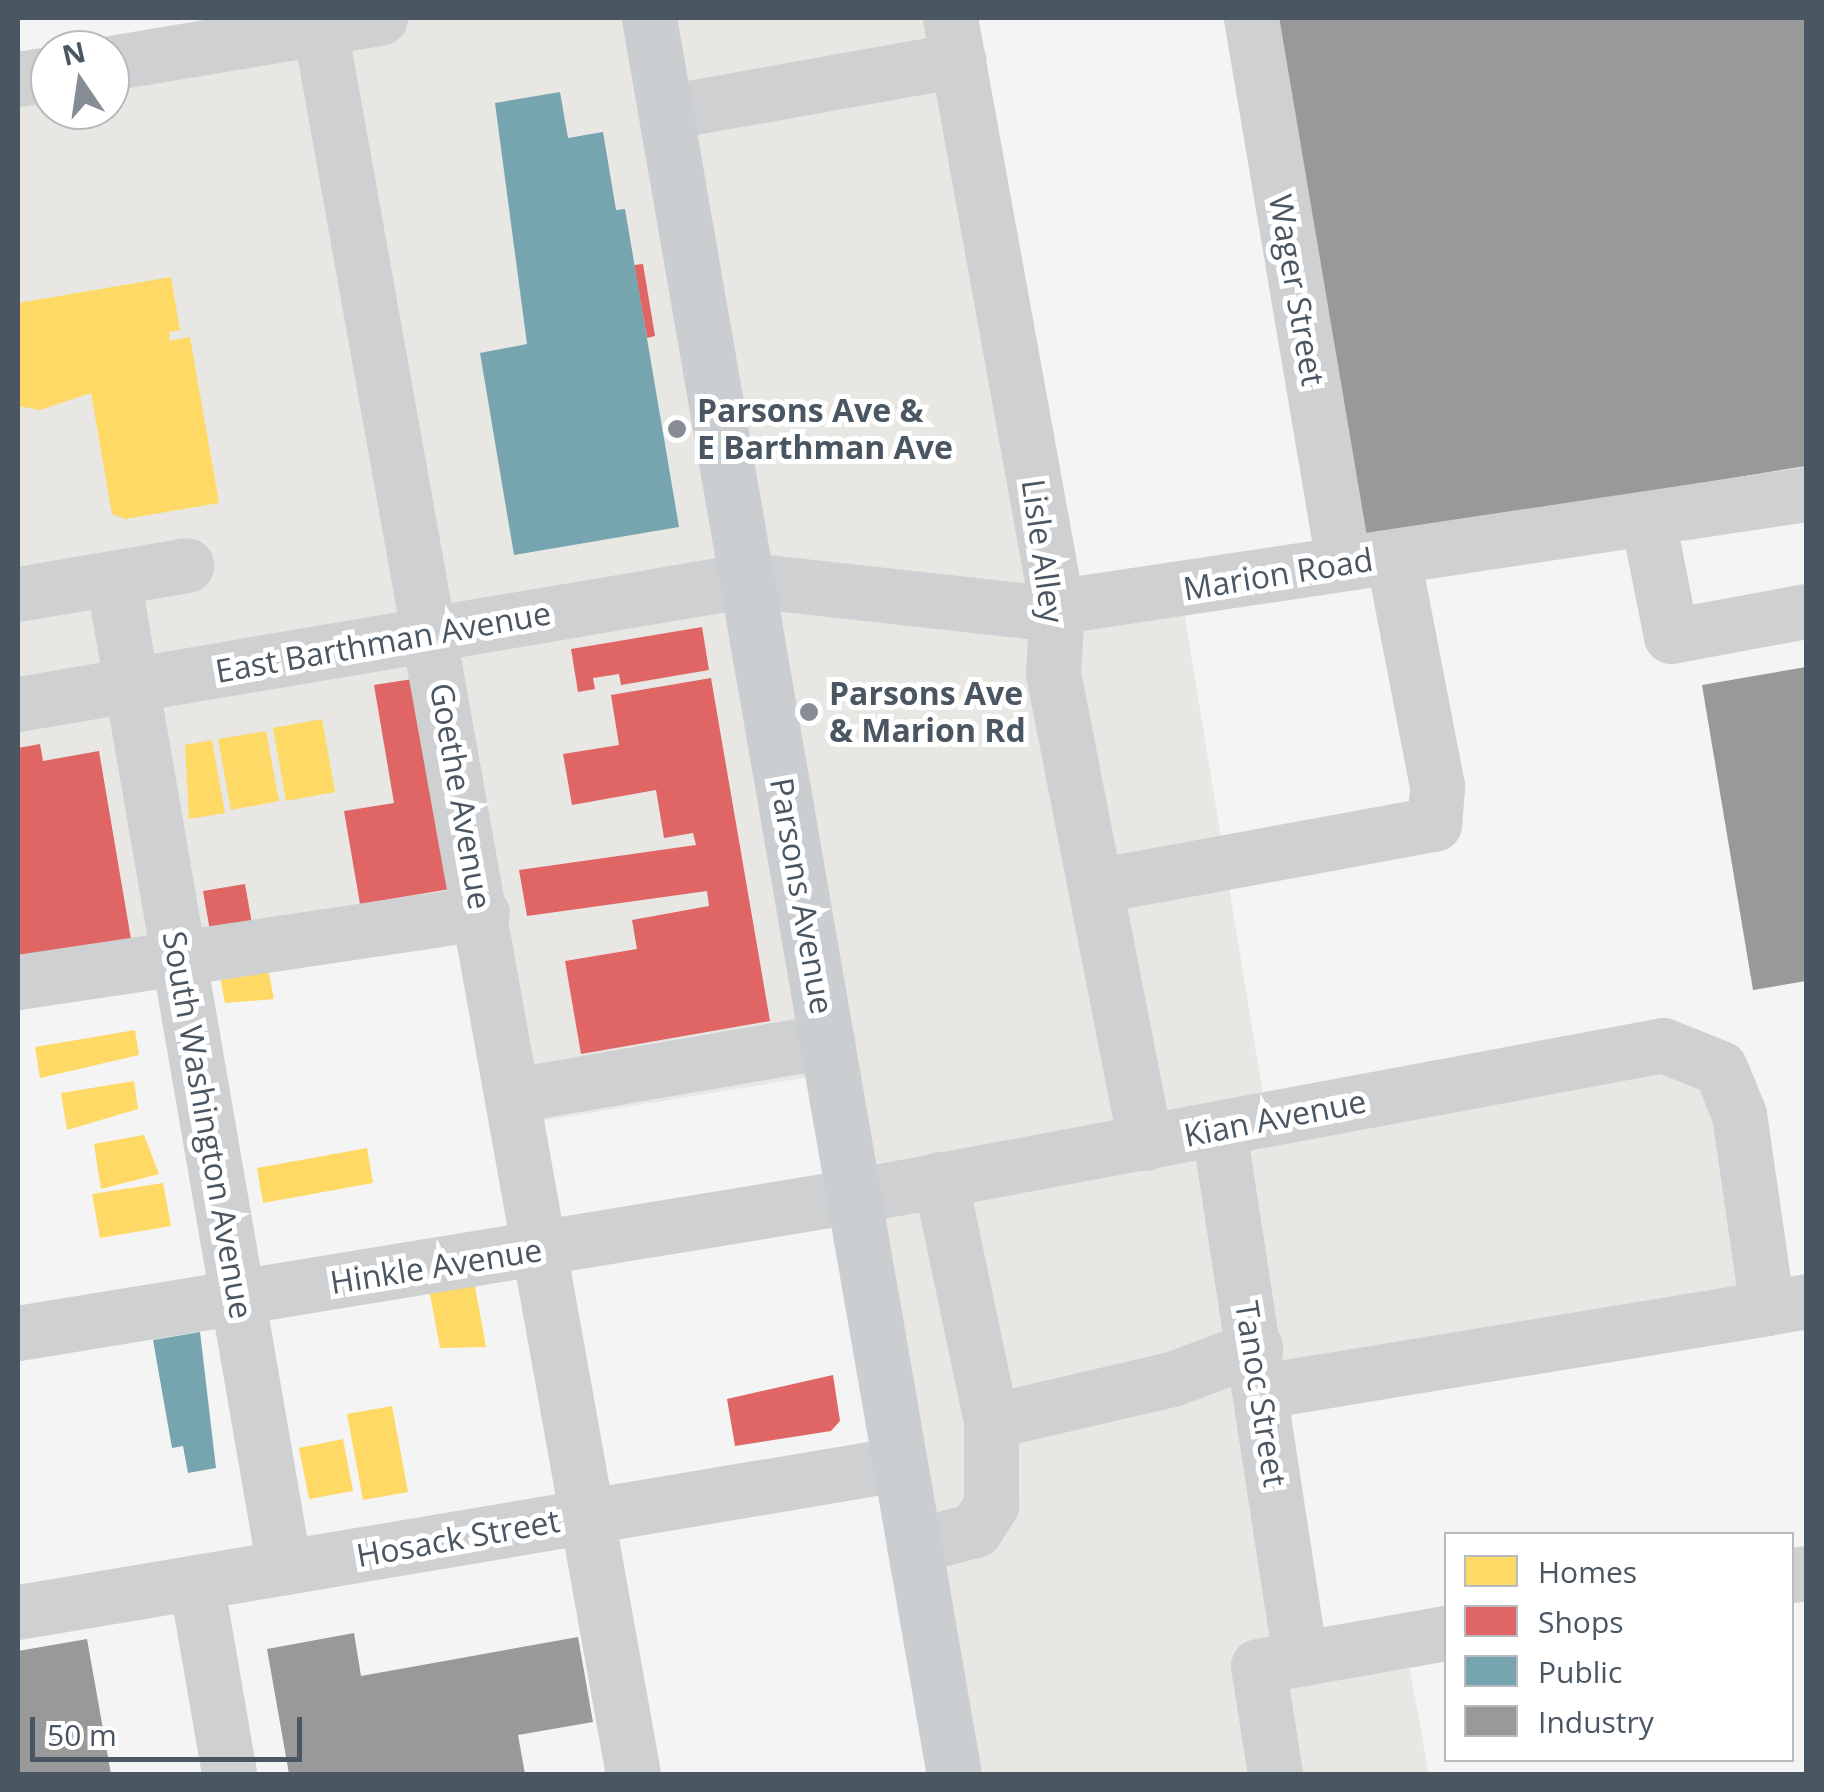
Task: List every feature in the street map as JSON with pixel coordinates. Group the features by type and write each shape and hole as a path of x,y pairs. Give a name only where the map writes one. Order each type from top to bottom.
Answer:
{"main road":[{"name":"Parsons Avenue","path":"649,18 954,1774"}],"street":[{"path":"130,60 319,23 380,18"},
{"name":"Wager Street","path":"1095,886 1434,824 1437,786 1368,559 1251,18"},
{"name":"Goethe Avenue","path":"319,23 432,634 633,1774"},
{"path":"666,112 954,39"},
{"name":"Lisle Alley","path":"954,39 1057,608 1054,673 1145,1143"},
{"name":"Marion Road","path":"748,580 1057,608 1806,494"},
{"path":"1648,521 1671,636 1806,612"},
{"path":"18,594 186,566"},
{"name":"South Washington Avenue","path":"113,579 284,1567"},
{"name":"East Barthman Avenue","path":"18,704 748,580"},
{"path":"18,982 179,954 482,914"},
{"path":"514,1095 827,1041"},
{"name":"Kian Avenue","path":"854,1196 1664,1045 1696,1051 1720,1068 1740,1114 1787,1304"},
{"name":"Tanoc Street","path":"1219,1130 1259,1369 1300,1658"},
{"path":"914,1546 975,1530 991,1505 991,1421 940,1180"},
{"name":"Hinkle Avenue","path":"18,1332 854,1196"},
{"path":"991,1421 1172,1379 1787,1304"},
{"name":"Hosack Street","path":"18,1612 899,1464"},
{"path":"196,1582 229,1774"},
{"path":"1275,1774 1258,1666 1444,1634"}],"shaded area":[{"path":"315,18 951,18 1049,597 1182,600 1267,1118 1726,1042 1772,1289 1257,1382 1307,1660 1405,1643 1429,1774 957,1774 834,1073 522,1124 486,910 18,982 18,69 30,67 30,130 130,130 130,50"}],"building: Homes":[{"path":"171,277 180,330 169,332 170,341 190,337 219,503 125,519 112,514 91,393 40,410 18,406 18,303"},
{"path":"322,719 335,792 286,801 273,728"},
{"path":"266,731 279,801 231,810 218,739"},
{"path":"212,740 225,813 189,819 185,745"},
{"path":"267,964 274,999 225,1003 220,977"},
{"path":"135,1030 139,1055 40,1078 35,1047"},
{"path":"134,1081 138,1109 67,1130 61,1093"},
{"path":"144,1135 159,1174 101,1189 94,1144"},
{"path":"367,1148 373,1183 263,1203 257,1168"},
{"path":"163,1183 171,1226 100,1238 92,1194"},
{"path":"474,1281 486,1347 440,1348 429,1289"},
{"path":"392,1406 408,1492 363,1500 347,1414"},
{"path":"343,1439 353,1491 309,1499 299,1448"}],"building: Shops":[{"path":"643,264 655,336 647,338 634,265"},
{"path":"702,627 709,670 621,685 619,674 593,678 595,689 578,692 571,649"},
{"path":"419,678 456,888 360,904 344,811 394,803 374,685"},
{"path":"711,678 770,1021 581,1054 565,961 637,949 632,920 709,906 707,891 527,916 519,870 696,845 693,833 664,838 656,790 572,805 563,754 619,745 611,695"},
{"path":"40,744 43,761 99,751 131,939 18,959 18,748"},
{"path":"245,884 252,924 210,931 203,891"},
{"path":"833,1375 840,1421 831,1431 735,1446 727,1399"}],"building: Public":[{"path":"560,92 568,138 603,132 616,210 625,209 679,527 514,555 480,353 527,344 495,103"},
{"path":"200,1332 216,1468 188,1473 183,1446 172,1448 153,1340"}],"building: Industry":[{"path":"1274,18 1806,18 1806,466 1359,539"},
{"path":"1806,667 1806,981 1753,990 1702,685"},
{"path":"354,1633 361,1676 578,1637 593,1722 518,1735 525,1774 289,1774 267,1649"},
{"path":"87,1639 111,1774 18,1774 18,1651"}],"place":[{"name":"Parsons Ave & E Barthman Ave","path":"677,429"},
{"name":"Parsons Ave & Marion Rd","path":"809,712"}]}
